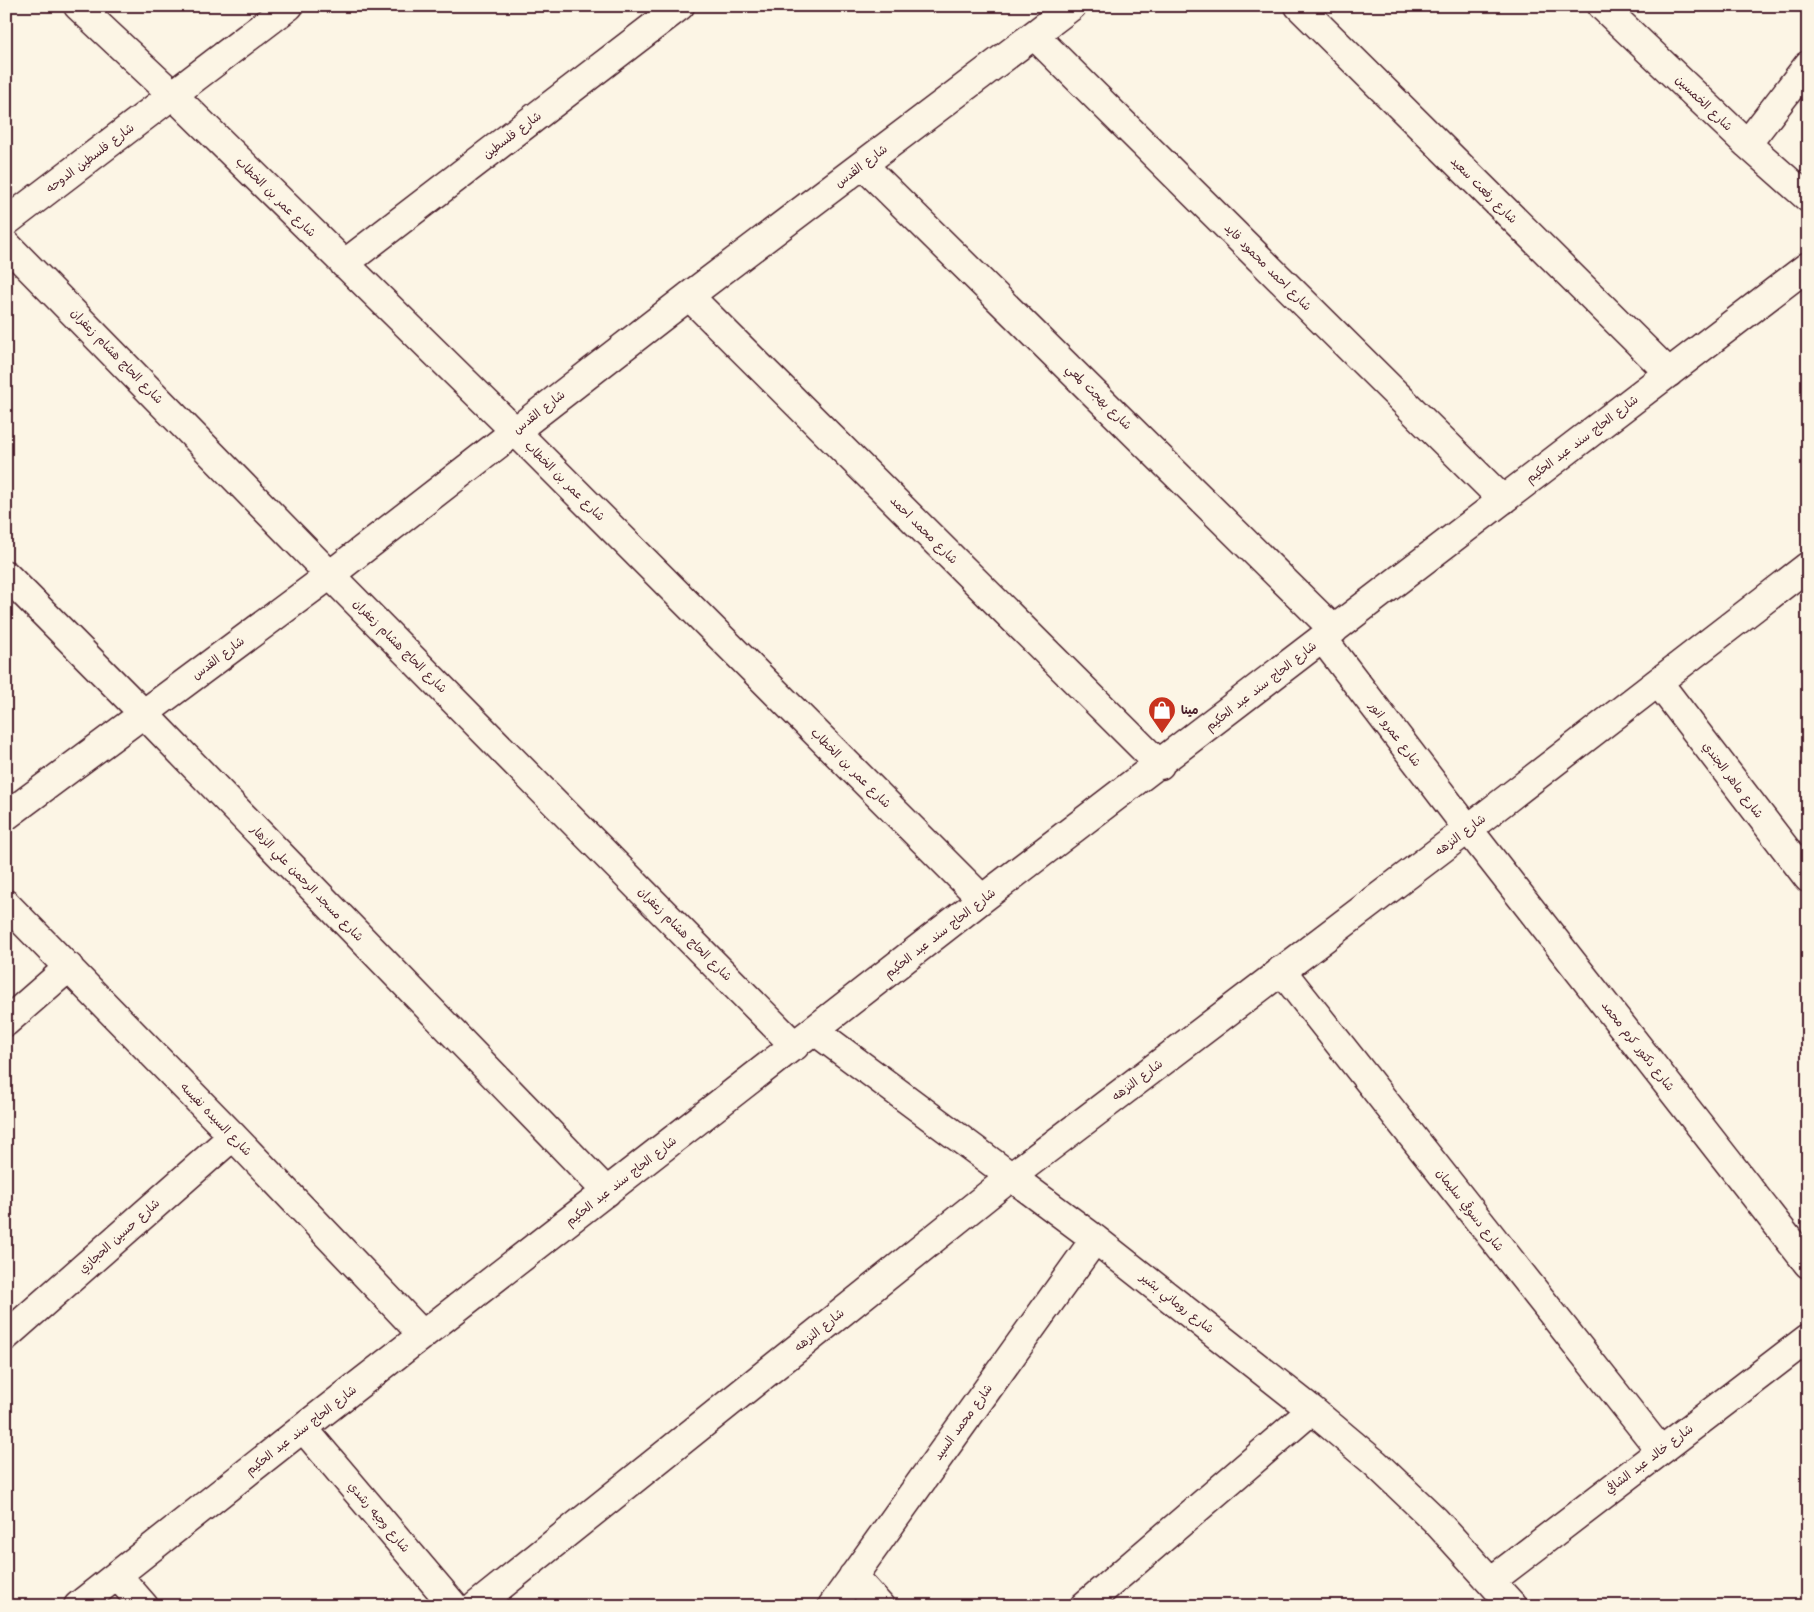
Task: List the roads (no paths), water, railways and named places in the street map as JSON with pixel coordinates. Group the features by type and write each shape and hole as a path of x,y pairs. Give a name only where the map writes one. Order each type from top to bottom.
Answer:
{"street":[{"name":"شارع عمر بن الخطاب","path":"78,6 173,95 514,431 982,899"},
{"name":"شارع فلسطين الدوحه","path":"6,222 289,6"},
{"name":"شارع فلسطين","path":"344,264 680,6"},
{"name":"شارع القدس","path":"6,816 330,575 689,296 1072,6"},
{"name":"شارع رفعت سعيد","path":"1299,6 1669,373"},
{"name":"شارع الخمسين","path":"1602,6 1747,144 1808,198"},
{"name":"شارع احمد محمود فايد","path":"1034,35 1503,500"},
{"path":"1747,144 1808,65"},
{"name":"شارع بهجت لمعي","path":"863,165 1328,634"},
{"name":"شارع الحاج هشام زعفران","path":"6,244 330,575 805,1039"},
{"name":"شارع الحاج سند عبد الحكيم","path":"78,1606 303,1428 805,1039 982,899 1160,765 1808,266"},
{"name":"شارع محمد احمد","path":"689,296 1160,765"},
{"name":"شارع النزهه","path":"476,1606 1012,1176 1468,829 1808,566"},
{"name":"شارع مسجد الرحمن علي الزهار","path":"6,575 144,714 607,1192"},
{"name":"شارع عمرو انور","path":"1328,634 1468,829"},
{"name":"شارع ماهر الجندي","path":"1658,682 1808,878"},
{"name":"شارع دكتور كرم محمد","path":"1468,829 1808,1264"},
{"name":"شارع السيده نفيسه","path":"6,904 233,1136 423,1335"},
{"path":"6,1022 69,967"},
{"name":"شارع دسوقي سليمان","path":"1281,970 1660,1450"},
{"name":"شارع روماني بشير","path":"805,1039 1012,1176 1312,1410 1375,1463 1435,1520 1491,1581 1509,1604"},
{"name":"شارع حسين الحجازي","path":"6,1336 233,1136"},
{"name":"شارع محمد السيد","path":"832,1606 1095,1239"},
{"name":"شارع خالد عبد الشافي","path":"1491,1581 1808,1338"},
{"path":"1084,1606 1312,1410"},
{"name":"شارع وجيه رشدي","path":"303,1428 454,1606"},
{"path":"117,1575 144,1606"},
{"path":"853,1576 880,1606"}],"place":[{"name":"مينا","path":"1162,734"}]}
